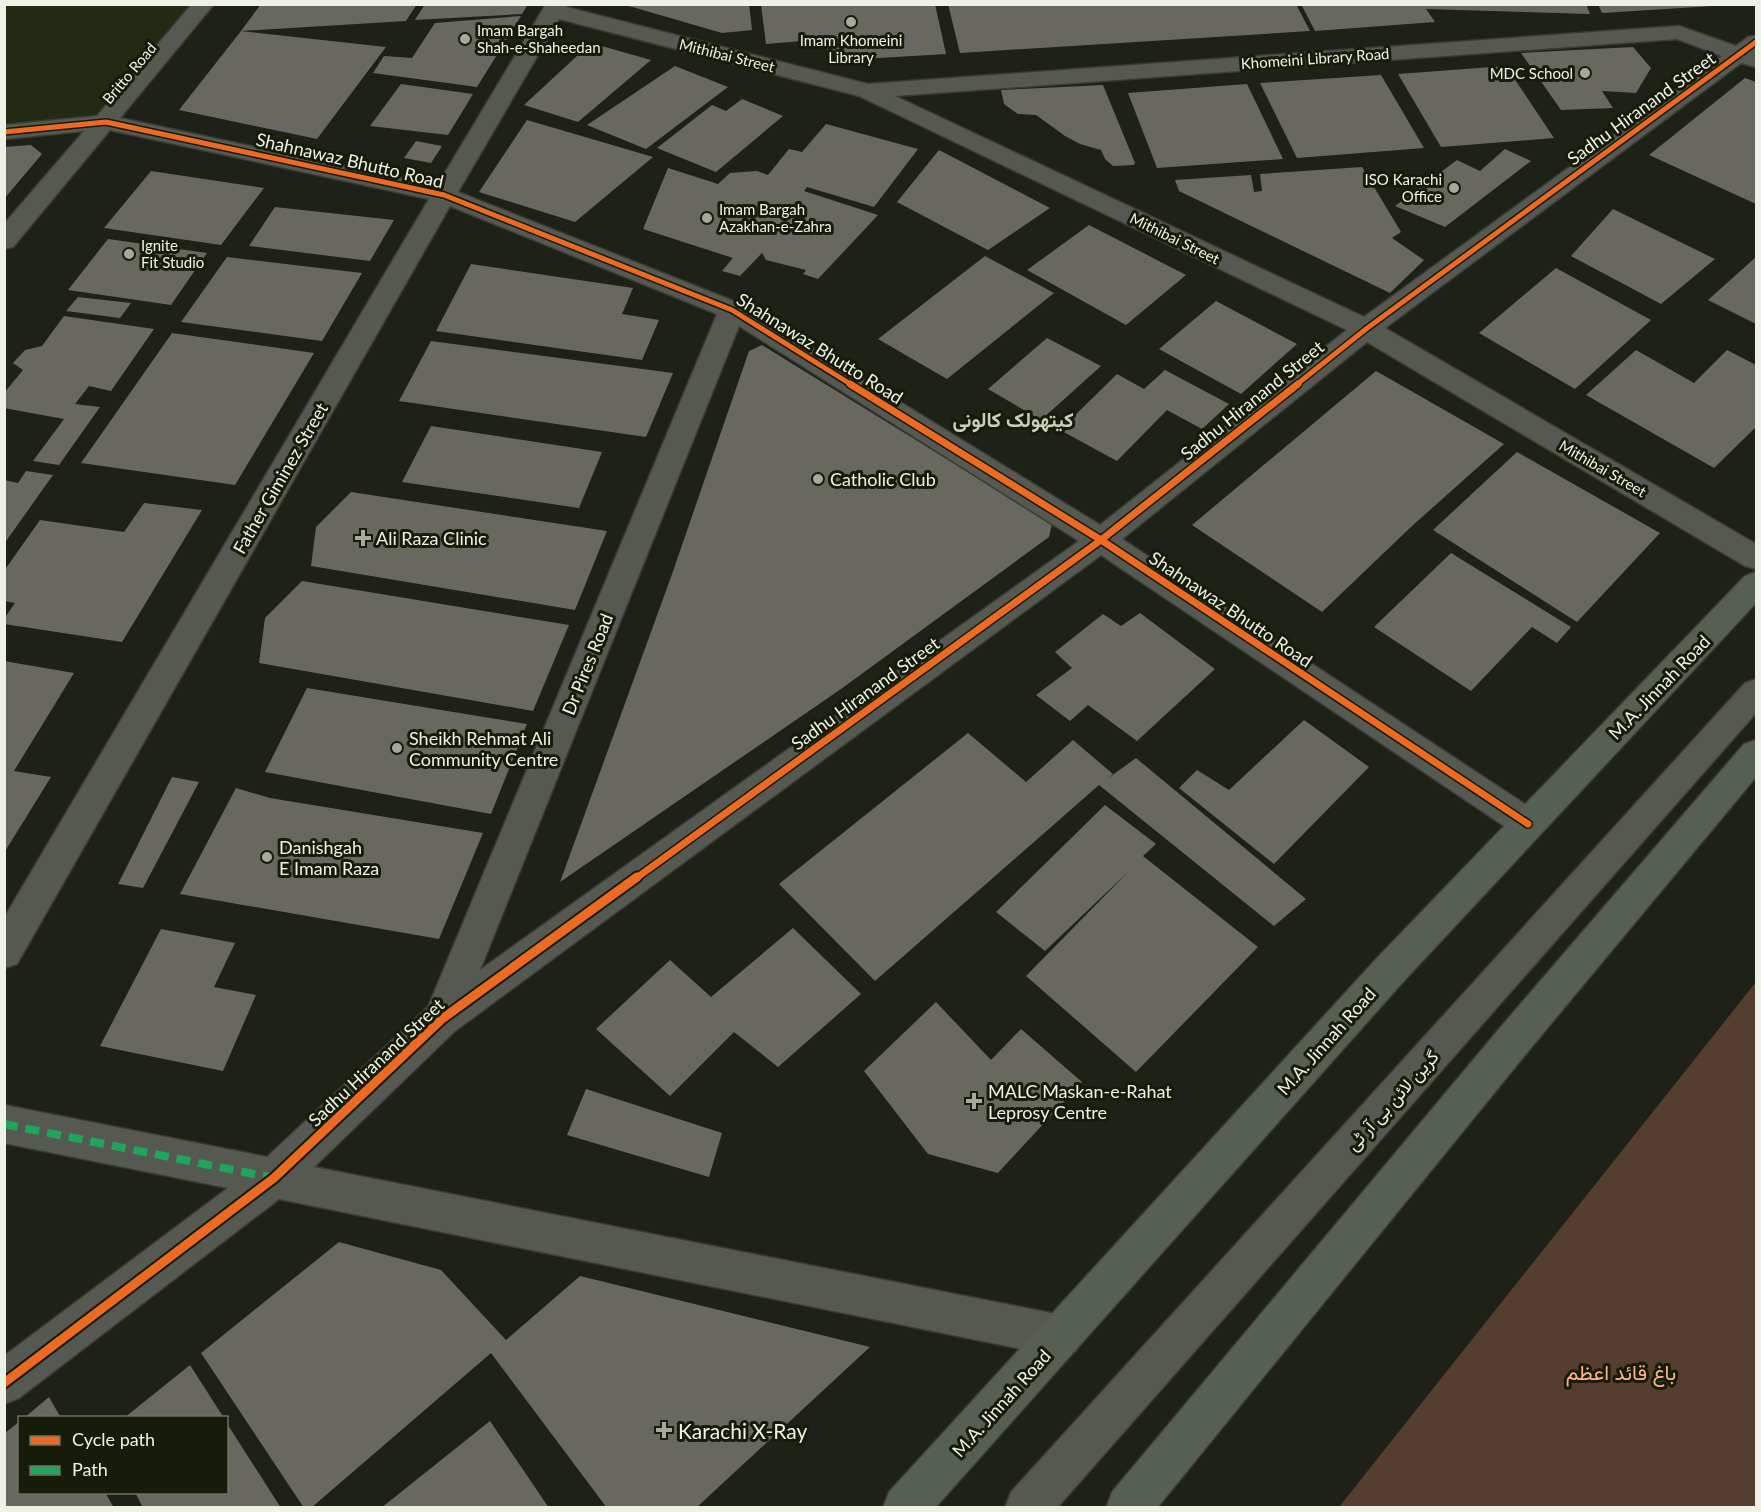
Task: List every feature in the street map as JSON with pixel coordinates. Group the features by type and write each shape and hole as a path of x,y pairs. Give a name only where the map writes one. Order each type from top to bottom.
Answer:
{"highway":[{"name":"M.A. Jinnah Road","path":"905,1508 1390,970 1756,584"},
{"path":"1128,1508 1505,1052 1756,754"}],"street":[{"name":"Britto Road","path":"4,241 204,4"},
{"name":"Mithibai Street","path":"556,8 867,91 1366,329 1756,558"},
{"name":"Father Giminez Street","path":"4,952 444,195 556,8"},
{"name":"Khomeini Library Road","path":"867,91 1679,32 1751,53"},
{"name":"Sadhu Hiranand Street","path":"4,1383 274,1178 442,1019 1101,540 1366,329 1751,53"},
{"name":"Shahnawaz Bhutto Road","path":"4,132 106,122 444,195 732,310 1101,540 1528,824"},
{"name":"Dr Pires Road","path":"442,1019 732,310"},
{"name":"گرین لائن بی آر ٹی","path":"1027,1508 1756,692"},
{"path":"4,1124 1060,1336"}],"shaded area":[{"path":"4,5 204,5 106,122 5,132"}],"green space":[{"name":"باغ قائد اعظم","path":"1756,982 1756,1507 1339,1507"}],"building":[{"path":"261,4 417,4 406,21 241,31"},
{"path":"425,4 528,4 522,14 415,20"},
{"path":"622,4 749,4 752,30 722,33"},
{"name":"Imam Khomeini Library","path":"935,4 946,54 828,61 826,39 766,44 761,5"},
{"path":"948,4 1296,4 1310,31 960,53"},
{"path":"1301,4 1586,4 1590,14 1426,9 1435,22 1315,31"},
{"path":"1598,4 1713,4 1713,6 1602,13"},
{"name":"Imam Bargah Shah-e-Shaheedan","path":"521,16 477,87 373,73 384,56 412,58 435,23"},
{"path":"241,31 386,47 317,139 179,110"},
{"path":"591,43 651,60 578,122 524,105"},
{"path":"1633,47 1651,68 1636,93 1602,91 1613,108 1561,110 1521,53"},
{"path":"675,66 728,87 646,149 587,125"},
{"path":"1506,66 1554,138 1441,147 1398,74"},
{"path":"1381,75 1424,148 1297,158 1260,83"},
{"path":"1745,78 1756,82 1756,204 1649,155"},
{"path":"401,84 473,94 448,135 370,126"},
{"path":"1247,84 1283,159 1157,168 1128,93"},
{"path":"1103,85 1134,165 1113,166 1105,159 1101,150 1080,144 1065,136 1036,115 1018,114 1004,104 1001,90"},
{"path":"742,99 783,116 716,172 657,148 712,105 726,111"},
{"path":"527,120 653,157 575,222 479,192"},
{"path":"826,124 918,149 874,207 807,187 804,191 878,215 818,279 803,274 806,270 766,260 762,253 740,276 722,271 733,258 643,229 668,168 718,184 730,173 757,171 768,175 789,149 802,152"},
{"path":"416,141 442,146 431,163 404,158"},
{"path":"31,145 42,154 4,199 4,147"},
{"path":"1505,149 1531,161 1445,227 1395,206 1457,160 1480,171"},
{"path":"939,150 1050,208 988,250 897,202"},
{"path":"1362,167 1401,232 1392,238 1424,260 1390,293 1179,191 1175,180 1251,175 1254,192 1262,191 1260,174"},
{"path":"151,171 264,188 221,245 104,228"},
{"path":"275,207 394,220 370,261 249,246"},
{"path":"1613,209 1715,259 1661,304 1571,256"},
{"path":"1089,225 1186,275 1126,325 1027,270"},
{"path":"108,239 207,253 171,305 68,290"},
{"path":"985,256 1054,293 947,379 878,339"},
{"path":"227,257 362,273 322,341 181,322"},
{"path":"1756,257 1756,324 1708,300"},
{"path":"471,264 633,288 622,314 659,320 642,360 436,331"},
{"path":"1556,268 1651,320 1575,389 1479,333"},
{"path":"78,297 131,303 120,318 66,311"},
{"path":"1216,301 1297,344 1241,394 1159,349"},
{"path":"64,316 154,329 111,391 89,386 75,404 100,407 59,465 33,461 64,419 4,408 4,393 23,370 13,363 25,350 42,346"},
{"path":"172,333 314,353 235,485 81,463"},
{"path":"1047,338 1101,366 1041,420 988,389"},
{"path":"431,341 673,373 646,437 399,401"},
{"path":"762,345 1052,524 1049,537 841,689 560,882 671,577 749,351"},
{"path":"1636,350 1694,383 1727,350 1756,365 1756,427 1714,468 1586,395"},
{"path":"1165,370 1229,404 1202,429 1167,410 1117,461 1060,430 1117,374 1144,389"},
{"path":"1376,371 1504,444 1412,526 1322,612 1192,525"},
{"path":"431,426 602,452 579,508 402,482"},
{"path":"1517,452 1660,533 1577,622 1433,530"},
{"path":"26,471 53,475 4,544 4,480 18,483"},
{"path":"351,492 607,531 575,610 311,566 316,527"},
{"path":"144,503 202,510 122,642 4,624 4,619 15,603 4,601 4,571 40,520 124,532"},
{"path":"1451,553 1571,627 1557,643 1532,627 1471,691 1374,627"},
{"path":"302,581 569,625 533,711 259,663 265,618"},
{"path":"1140,613 1215,669 1137,741 1088,705 1070,721 1036,695 1072,668 1055,652 1103,614 1121,626"},
{"path":"4,661 74,673 14,771 51,777 4,853"},
{"name":"Sheikh Rehmat Ali Community Centre","path":"307,688 527,724 491,814 265,772"},
{"path":"1304,720 1369,767 1274,864 1179,788 1197,770 1229,790"},
{"path":"968,733 1026,782 1073,740 1113,774 1107,779 1136,758 1306,899 1274,926 1099,785 875,981 779,884"},
{"path":"172,777 199,782 143,888 118,884"},
{"path":"236,788 270,798 483,833 439,939 180,894"},
{"path":"1105,805 1156,844 1143,856 1258,947 1136,1072 1026,976 1128,872 1045,951 996,912"},
{"path":"793,928 861,994 778,1067 734,1032 670,1096 596,1029 670,960 711,997"},
{"path":"161,929 235,943 214,987 256,995 223,1071 100,1046"},
{"path":"936,1002 991,1060 1021,1029 1082,1082 998,1173 928,1154 864,1071"},
{"path":"586,1089 722,1133 709,1177 567,1135"},
{"path":"339,1242 441,1270 506,1340 580,1276 870,1347 696,1508 607,1508 491,1353 311,1508 304,1508 201,1353"},
{"path":"190,1365 223,1416 126,1416"},
{"path":"49,1397 60,1416 26,1416"},
{"path":"490,1421 549,1508 381,1508"},
{"path":"18,1423 18,1494 106,1494 114,1508 5,1508 5,1433"},
{"path":"228,1425 281,1508 143,1508 136,1494 228,1494"}],"marked path":[{"path":"4,1124 274,1178"}],"cycle path":[{"path":"4,1383 274,1178 442,1019 1101,540 1366,329 1756,42"},
{"path":"4,132 106,122 444,195 732,310 1101,540 1528,824"}],"place":[{"name":"Imam Khomeini Library","path":"851,22"},
{"name":"Imam Bargah Shah-e-Shaheedan","path":"465,39"},
{"name":"MDC School","path":"1585,73"},
{"name":"ISO Karachi Office","path":"1454,188"},
{"name":"Imam Bargah Azakhan-e-Zahra","path":"707,218"},
{"name":"Ignite Fit Studio","path":"129,254"},
{"name":"Catholic Club","path":"818,479"},
{"name":"Ali Raza Clinic","path":"363,538"},
{"name":"Sheikh Rehmat Ali Community Centre","path":"397,748"},
{"name":"Danishgah E Imam Raza","path":"267,857"},
{"name":"MALC Maskan-e-Rahat Leprosy Centre","path":"974,1101"},
{"name":"Karachi X-Ray","path":"664,1430"}],"district":[{"name":"کیتھولک کالونی","path":"1013,419"}]}
